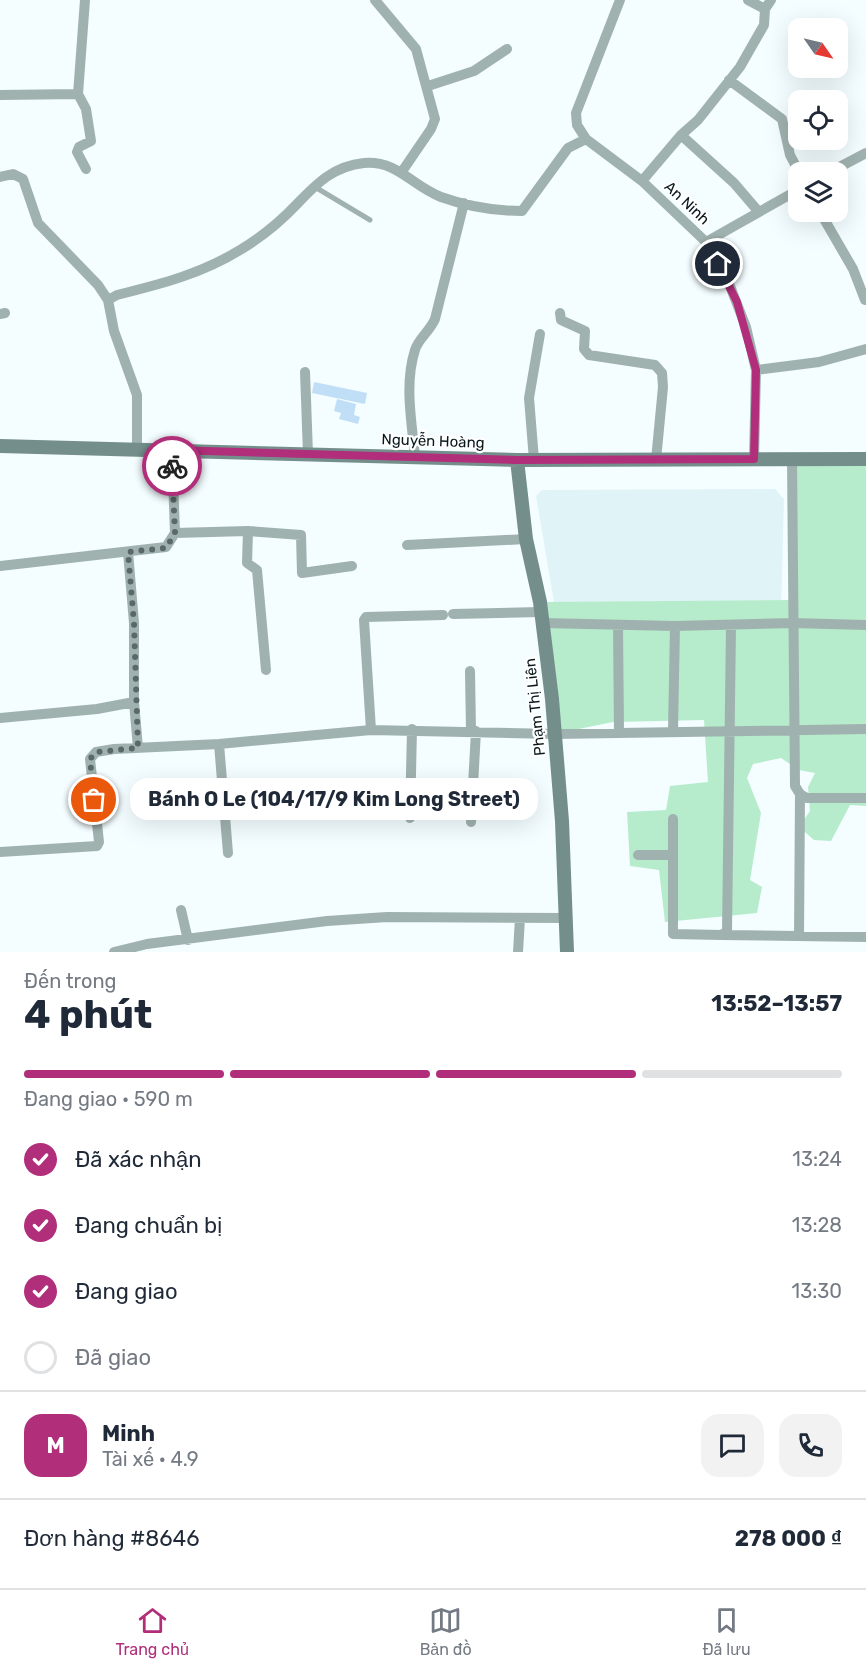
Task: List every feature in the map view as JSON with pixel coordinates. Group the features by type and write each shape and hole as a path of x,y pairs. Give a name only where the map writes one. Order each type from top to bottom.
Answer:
{"street":[{"path":"85,0 78,94 86,109 92,139 90,144 77,150 86,169"},
{"path":"375,0 414,45 428,86 434,123 401,173"},
{"path":"108,300 117,295 194,275 242,249 273,226 326,175 363,163 385,162 413,183 441,197 503,211 522,211 568,148 586,139 577,125 576,113 620,0"},
{"path":"642,181 681,135 698,120 740,67 764,25 768,5 747,0"},
{"path":"428,86 474,71 507,49"},
{"path":"729,80 782,118 794,162"},
{"path":"0,95 78,94"},
{"path":"681,135 741,191 758,211"},
{"name":"An Ninh","path":"586,139 642,181 706,242 737,302 756,370 754,459"},
{"path":"848,162 866,153"},
{"path":"0,177 13,174 23,179 38,223 98,285 108,300 114,332 136,395 137,449"},
{"path":"706,242 788,195"},
{"path":"414,457 409,381 415,348 431,330 435,319 464,203"},
{"path":"826,222 853,269 865,300"},
{"path":"560,313 561,320 585,331 584,349 589,355 655,365 662,373 663,387 656,460"},
{"path":"534,460 529,398 540,334"},
{"path":"756,370 819,362 866,349"},
{"path":"305,372 308,454"},
{"name":"Nguyễn Hoàng","path":"0,446 517,460 866,459"},
{"path":"0,566 166,548 175,533 172,450"},
{"path":"792,459 795,786 800,794 799,936"},
{"name":"Phạm Thị Liên","path":"517,460 526,539 542,617 554,734 562,820 567,952"},
{"path":"175,533 248,531 301,535 302,573 352,566"},
{"path":"248,531 247,563 257,570 266,669"},
{"path":"407,545 526,539"},
{"path":"128,552 134,623 134,702 138,748"},
{"path":"371,730 364,620 366,617 448,614 542,617 618,625 731,626 792,623 866,625"},
{"path":"618,625 619,732"},
{"path":"673,731 675,626"},
{"path":"721,935 727,932 729,927 731,626"},
{"path":"470,671 473,731 471,822"},
{"path":"0,718 97,709 134,702"},
{"path":"410,818 412,729"},
{"path":"0,852 97,846 99,842 90,759 96,752 219,744 371,730 412,729 554,734 673,731 731,733 866,729"},
{"path":"219,744 228,853"},
{"path":"800,794 812,799 866,798"},
{"path":"673,819 673,934 866,937"},
{"path":"638,855 674,855"},
{"path":"181,910 188,940"},
{"path":"518,952 520,918"},
{"path":"114,952 147,944 351,920 567,918"}],"lane":[{"path":"314,186 370,220"}],"shaded area":[{"path":"775,489 784,499 781,614 555,608 536,496 542,490"}],"green space":[{"path":"793,465 866,465 866,806 850,805 831,841 814,840 799,827 810,811 808,787 815,773 799,770 781,758 753,764 747,778 761,813 750,880 762,887 757,913 665,922 659,870 630,866 627,812 666,810 670,786 708,782 704,720 613,722 554,734 540,602 794,600"}],"building":[{"path":"314,382 367,393 365,404 312,393"},
{"path":"337,399 356,404 354,415 360,417 358,424 339,419 341,413 334,411"}],"way so far":[{"path":"94,800 90,759 96,752 138,748 134,702 136,693 134,623 128,552 166,548 174,537 172,466"}],"place":[{"name":"Bánh O Le (104/17/9 Kim Long Street)","path":"94,800"}],"route":[{"path":"172,466 172,450 517,460 754,459 756,370 746,327 730,286 718,264"}]}
